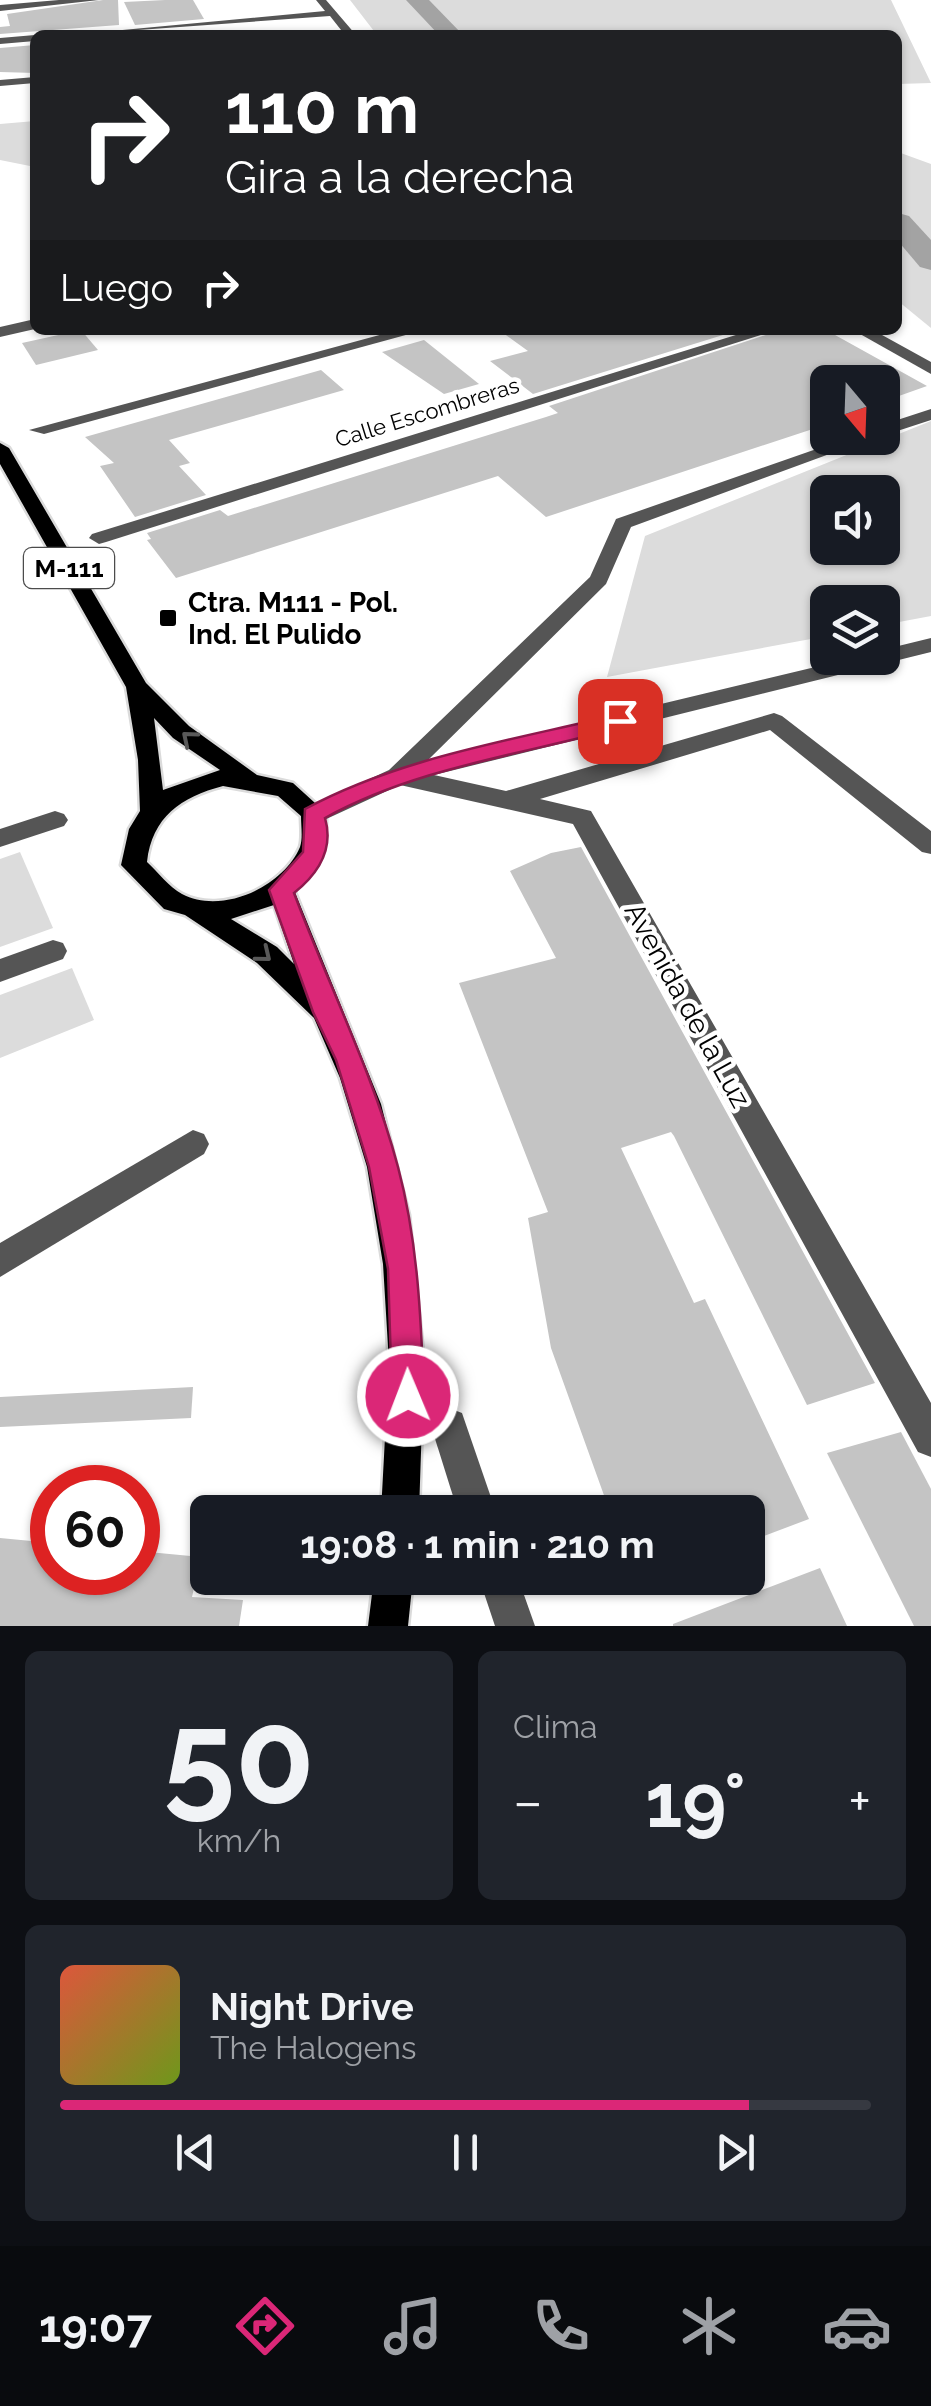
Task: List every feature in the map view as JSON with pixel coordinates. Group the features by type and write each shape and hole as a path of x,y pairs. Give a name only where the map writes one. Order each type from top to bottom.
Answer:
{"main road":[{"name":"M-111","path":"0,448 138,687 196,744 249,778 296,796 313,814"},
{"name":"M-111","path":"138,687 150,760 152,811"},
{"name":"M-111","path":"249,778 194,784 172,794 152,811 137,835 134,864 168,901 196,909 268,955 326,1012"},
{"path":"196,909 241,907 281,890 300,876 314,852 318,833 313,814"},
{"name":"M-111","path":"281,890 370,1116 403,1269 408,1396 401,1495"},
{"path":"388,1626 392,1595"}],"street":[{"path":"0,8 94,0"},
{"path":"320,0 347,30"},
{"path":"133,30 332,13"},
{"path":"0,41 30,38"},
{"path":"0,83 30,80"},
{"path":"0,332 30,325"},
{"path":"38,430 397,335"},
{"name":"Calle Escombreras","path":"99,538 753,335"},
{"path":"870,335 931,370"},
{"path":"900,425 931,414"},
{"path":"398,776 600,580 623,523 816,455"},
{"path":"900,652 931,644"},
{"path":"313,814 398,776 810,674"},
{"path":"506,800 774,721 931,845"},
{"name":"Avenida de la Luz","path":"398,776 582,817 931,1439"},
{"path":"3,829 55,820"},
{"path":"0,972 53,951"},
{"path":"0,1262 192,1144"},
{"path":"449,1426 472,1495"},
{"path":"505,1595 515,1626"}],"shaded area":[{"path":"350,0 891,0 931,83 902,84 902,30 373,30"},
{"path":"30,121 30,166 0,160 0,124"},
{"path":"902,153 931,164 931,328 902,304"},
{"path":"931,421 931,616 900,622 900,585 810,585 810,639 607,677 645,536 846,455 900,455 900,433"},
{"path":"20,852 53,928 0,947 0,859"},
{"path":"72,968 94,1020 0,1058 0,995"}],"building":[{"path":"118,0 119,25 0,34 0,27 10,26 7,14"},
{"path":"193,0 204,19 135,25 124,2"},
{"path":"30,45 30,73 0,72 0,48"},
{"path":"58,335 85,335 98,350 36,365 22,343"},
{"path":"506,335 723,335 533,394 490,361 528,351"},
{"path":"766,335 835,335 889,365 810,365 810,430 546,517 498,476 176,578 147,540 151,539 147,533 220,510 228,516 558,413 549,406"},
{"path":"424,340 479,384 444,394 382,352"},
{"path":"321,370 344,390 169,440 190,463 179,466 206,495 135,517 100,466 114,463 85,437"},
{"path":"900,371 927,386 900,396"},
{"path":"581,847 875,1383 807,1405 674,1136 671,1132 621,1148 694,1303 705,1299 809,1519 765,1536 765,1495 604,1495 551,1348 528,1218 548,1212 459,983 556,958 510,871 551,853"},
{"path":"193,1387 191,1418 0,1427 0,1397"},
{"path":"901,1432 931,1489 931,1626 914,1626 827,1453"},
{"path":"0,1538 30,1541 30,1595 160,1595 160,1553 190,1556 192,1597 243,1600 239,1626 0,1626"},
{"path":"820,1568 847,1626 673,1626 749,1595 765,1595 765,1589"}],"waterway":[{"path":"417,0 447,30"},
{"path":"902,227 931,260"}],"place":[{"name":"Ctra. M111 - Pol. Ind. El Pulido","path":"168,618"}],"route":[{"path":"408,1396 403,1269 384,1167 350,1060 326,1012 281,890 300,876 314,852 318,833 313,814 338,800 398,776 620,721"}]}
